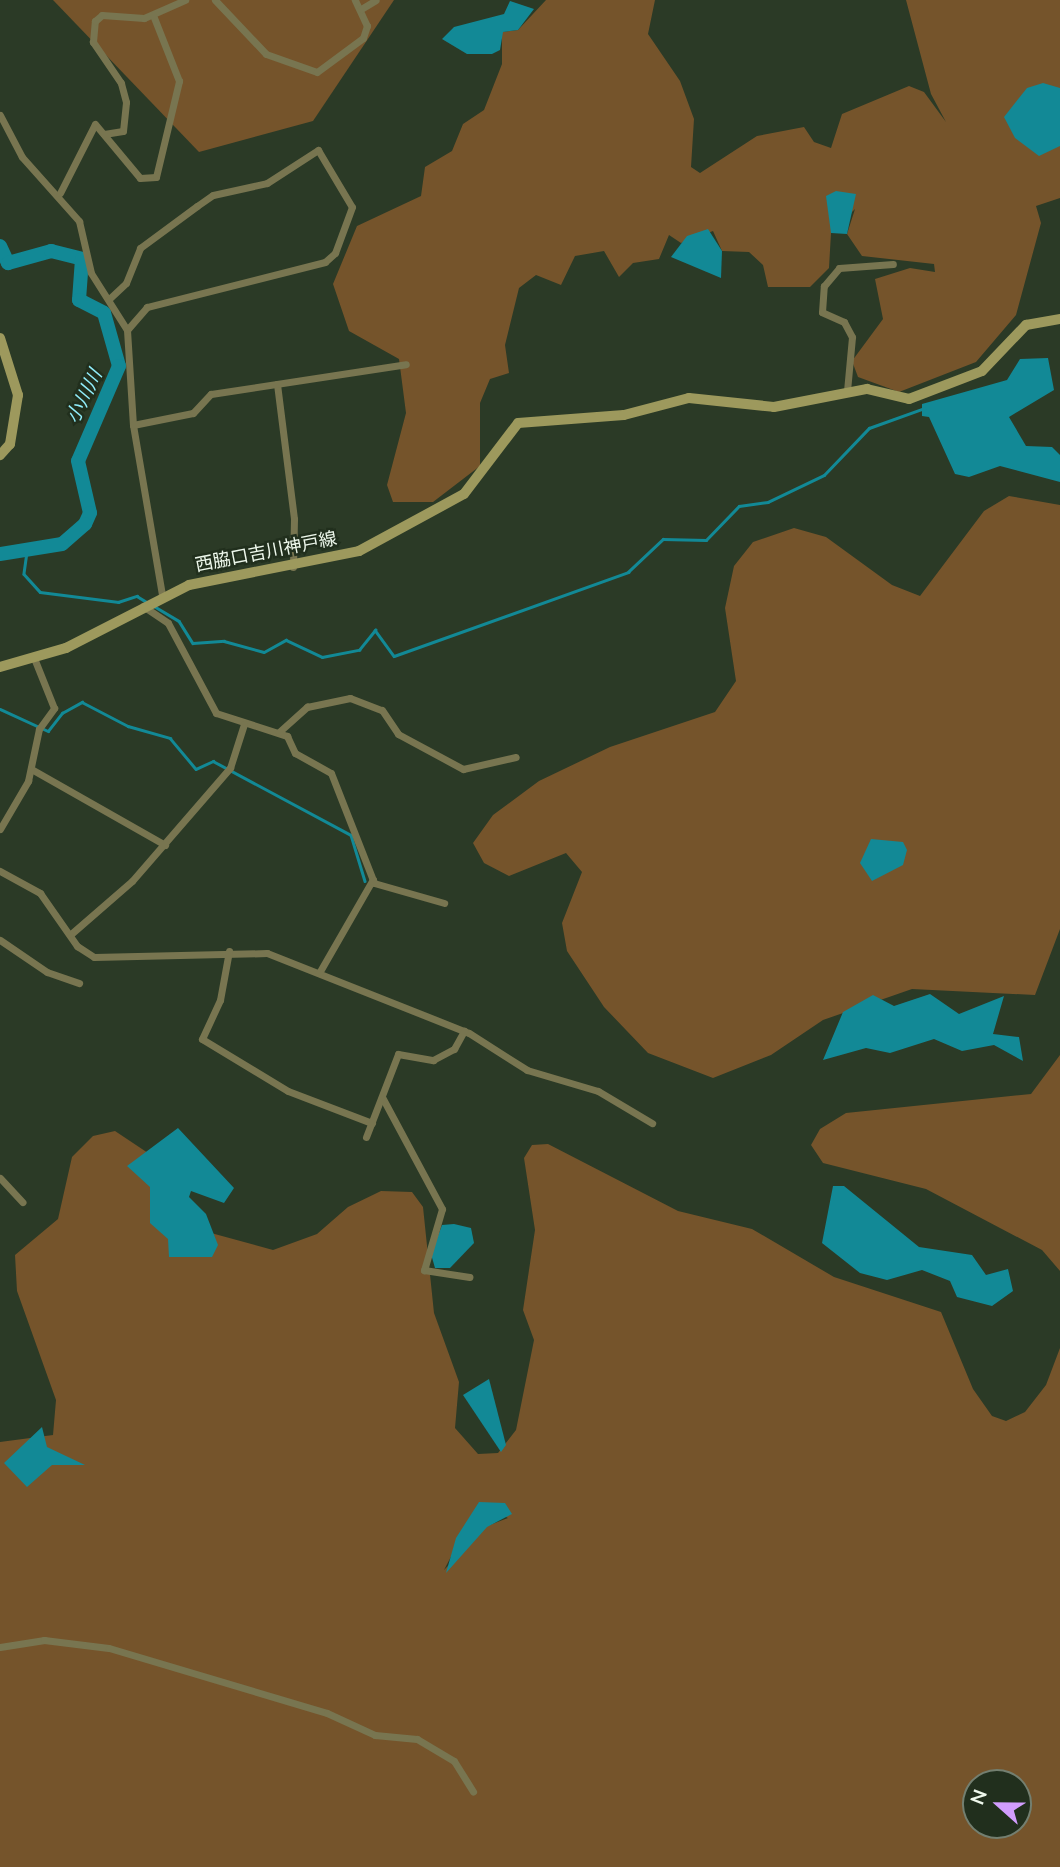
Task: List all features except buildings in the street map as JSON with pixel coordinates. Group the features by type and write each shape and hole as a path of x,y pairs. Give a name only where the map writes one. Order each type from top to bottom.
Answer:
{"main road":[{"name":"西脇口吉川神戸線","path":"0,667 34,658 89,637 157,596 359,551 464,494 503,436 530,420 624,415 690,398 774,407 847,391 909,399 943,390 982,371 1026,325 1060,319"},
{"path":"0,338 18,395 10,444 0,456"}],"street":[{"path":"104,134 123,131 126,102 121,83 93,42 95,21 102,15 153,15 185,0"},
{"path":"215,0 252,43 304,71 329,68 363,38 367,26 355,0"},
{"path":"361,9 376,0"},
{"path":"60,193 95,124 140,178 156,177 179,81 153,15"},
{"path":"0,115 22,157 60,193 79,221 91,273 127,330 133,425 157,596"},
{"path":"109,299 126,283 140,248 197,206 213,195 267,183 318,150 352,207 335,253 325,262 147,307 127,330"},
{"path":"847,391 852,337 844,321 822,312 824,286 839,268 893,264"},
{"path":"133,425 192,413 211,394 406,364"},
{"path":"277,384 294,519 293,567"},
{"path":"143,606 168,623 192,660 209,706 244,724 279,732 341,787 373,879 393,892 444,903"},
{"path":"0,829 33,769 39,729 55,701 34,658"},
{"path":"279,732 307,707 351,698 382,710 398,734 463,769 516,757"},
{"path":"71,934 165,845 230,768 244,724"},
{"path":"33,769 165,845"},
{"path":"0,871 40,893 71,934 94,957 229,951 267,953 464,1031 527,1070 598,1091 652,1123"},
{"path":"319,973 373,879"},
{"path":"0,940 47,972 79,983"},
{"path":"229,951 220,1000 202,1039 288,1091 372,1123"},
{"path":"366,1137 398,1054 433,1060 454,1049 464,1031"},
{"path":"382,1097 443,1209 424,1269 469,1277"},
{"path":"0,1178 22,1202"},
{"path":"0,1647 44,1640 109,1648 327,1713 375,1735 417,1739 454,1761 473,1792"}],"shaded area":[{"path":"53,0 394,0 313,121 199,152"},
{"path":"546,0 655,0 648,34 680,81 694,119 691,167 700,173 757,136 804,127 814,142 831,148 842,114 909,86 924,92 946,122 931,94 906,0 1060,0 1060,198 1036,206 1041,223 1016,315 976,362 899,392 858,377 852,361 883,319 875,279 910,268 935,272 934,264 862,256 847,234 855,209 831,233 829,268 810,287 768,287 763,265 749,252 722,251 713,231 681,243 669,235 659,259 633,263 619,277 604,251 575,256 561,285 536,275 519,288 505,345 509,373 490,379 480,403 480,466 433,502 393,502 387,485 406,413 399,359 349,331 333,284 357,226 421,196 425,167 452,151 463,124 484,110 502,64 502,32 518,30"},
{"path":"1009,496 1060,505 1060,929 1035,995 912,989 823,1020 771,1055 713,1078 648,1053 604,1007 567,951 562,923 582,872 566,853 509,876 484,863 473,843 493,815 539,781 610,747 715,712 736,681 725,608 734,566 753,542 794,528 826,537 892,585 920,596 984,511"},
{"path":"1060,1055 1060,1271 1042,1250 926,1189 823,1163 811,1145 820,1129 846,1113 1031,1094"},
{"path":"115,1131 151,1155 185,1210 211,1233 273,1250 317,1234 348,1207 381,1191 412,1192 423,1207 434,1313 459,1382 455,1428 478,1454 498,1453 516,1430 534,1340 523,1310 535,1230 524,1158 532,1145 548,1144 678,1211 752,1229 834,1277 941,1312 973,1389 992,1416 1006,1421 1025,1412 1046,1385 1060,1348 1060,1867 0,1867 0,1442 53,1435 56,1400 17,1291 15,1255 58,1219 72,1157 93,1136","holes":["479,1503 508,1518 487,1526 444,1570"]}],"water":[{"path":"510,1 534,9 518,30 503,32 500,50 492,54 467,54 442,39 454,27 504,14"},
{"path":"1043,83 1060,88 1060,146 1039,156 1015,138 1004,117 1027,88"},
{"path":"836,191 856,194 847,234 831,233 826,196"},
{"path":"708,229 722,251 721,278 671,257 687,236"},
{"path":"1048,358 1054,390 1009,417 1026,446 1052,447 1060,455 1060,482 1000,466 969,477 955,474 929,417 922,416 922,404 1007,380 1020,359"},
{"path":"871,839 903,842 907,850 903,865 872,881 860,863"},
{"path":"930,994 959,1014 1004,996 993,1034 1019,1037 1023,1061 994,1045 962,1051 934,1039 890,1053 866,1048 823,1060 843,1012 873,995 894,1006"},
{"path":"178,1128 234,1188 224,1203 191,1191 189,1197 206,1214 218,1245 212,1257 169,1257 168,1239 150,1223 150,1187 127,1166"},
{"path":"833,1186 844,1186 919,1247 972,1255 986,1275 1008,1269 1013,1291 992,1306 957,1297 950,1281 922,1270 887,1280 860,1273 822,1243"},
{"path":"454,1224 471,1228 474,1243 450,1268 435,1268 431,1254 442,1225"},
{"path":"489,1379 506,1445 501,1452 463,1395"},
{"path":"42,1427 47,1447 85,1465 52,1465 27,1487 4,1463"},
{"path":"479,1502 505,1503 512,1514 487,1527 446,1573 456,1538"}],"waterway":[{"name":"小川川","path":"0,246 8,263 51,251 82,259 79,300 104,313 119,366 78,461 90,513 85,524 62,544 0,554"},
{"path":"154,606 179,621 193,643 224,641 264,652 286,640 322,657 359,650 375,630 394,656 628,572 663,539 706,540 739,506 768,502 824,475 869,428 925,408"},
{"path":"27,552 24,574 40,592 118,602 137,596 148,603"},
{"path":"0,709 48,731 62,713 82,702 128,726 170,738 196,769 213,761 351,835 365,881"}]}
